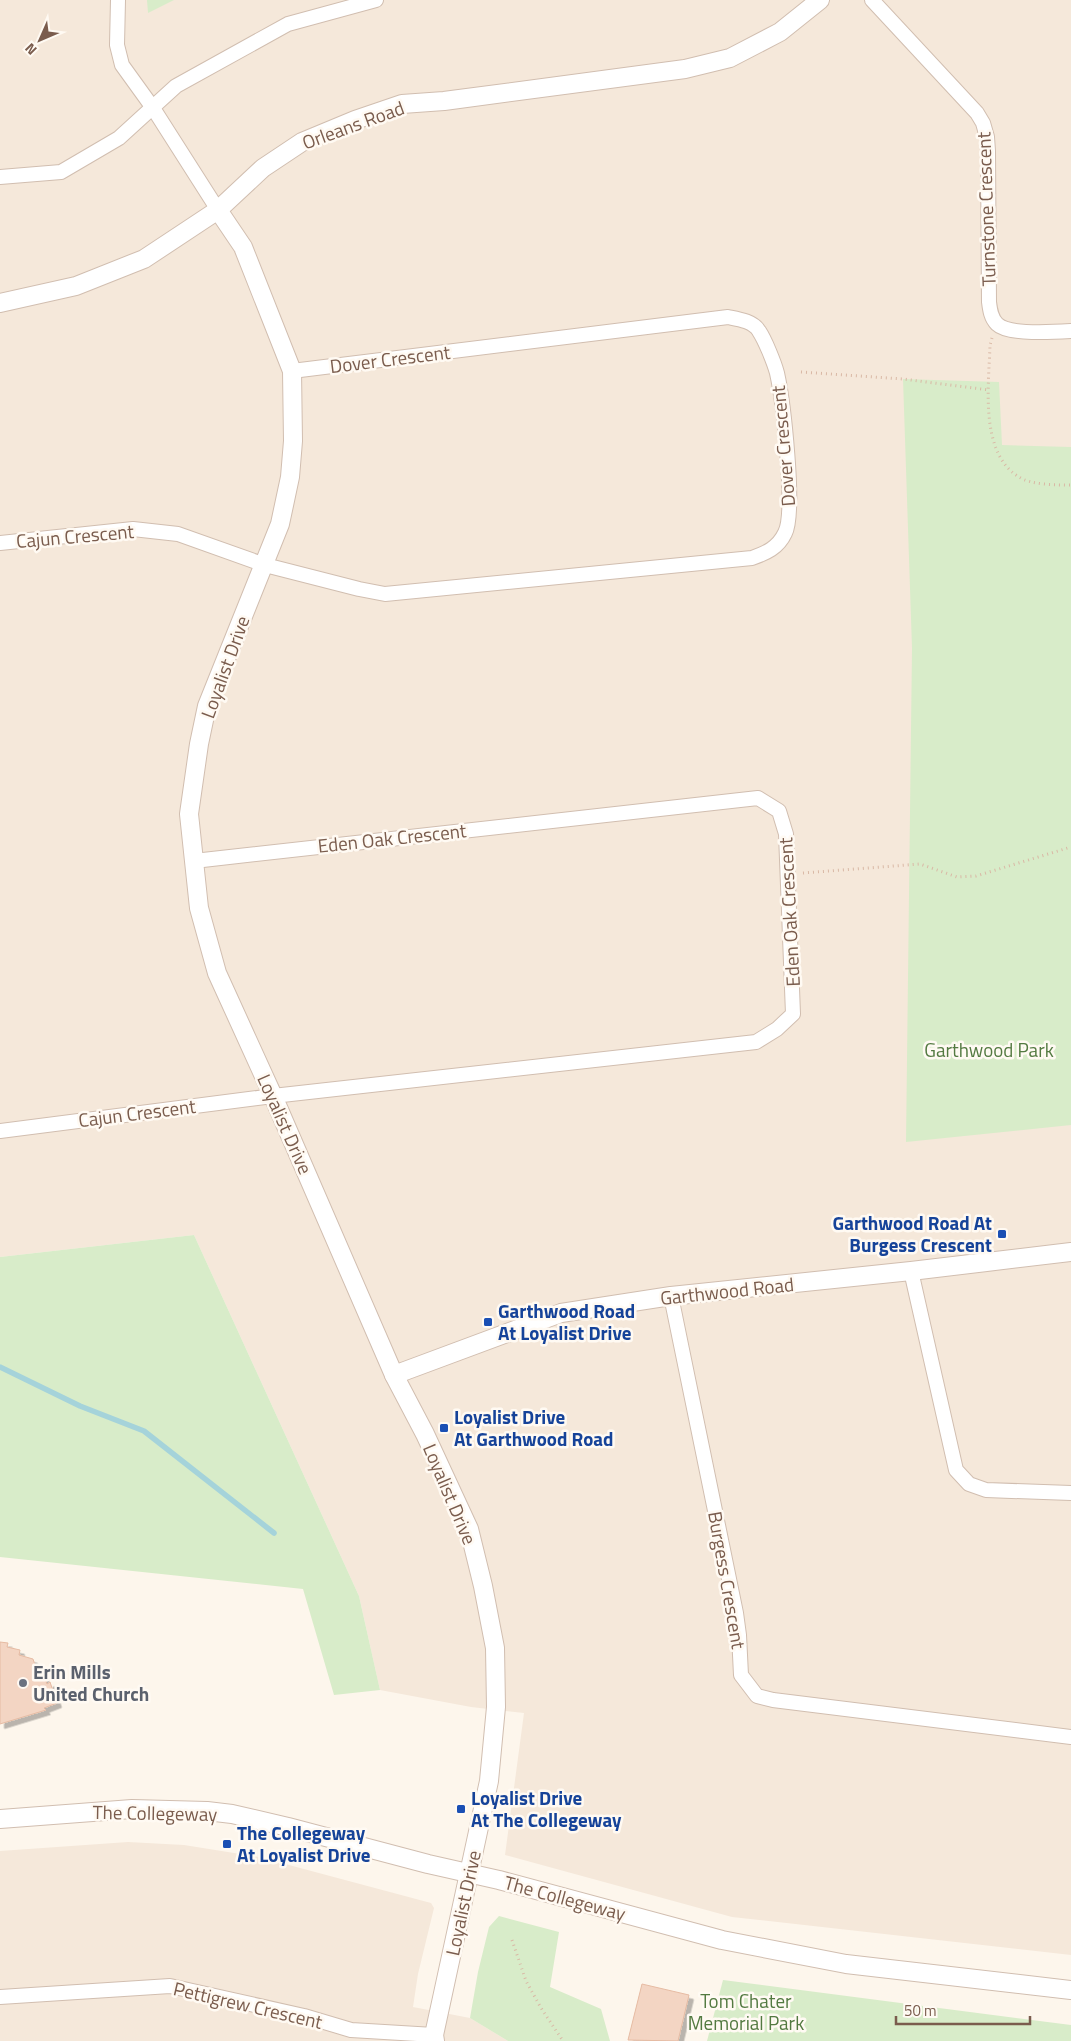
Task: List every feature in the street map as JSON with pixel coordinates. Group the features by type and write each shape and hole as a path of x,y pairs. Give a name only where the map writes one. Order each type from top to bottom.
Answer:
{"street":[{"path":"118,0 117,45 122,65 153,108 218,210"},
{"path":"0,177 61,172 120,138 176,86 288,24 376,0"},
{"name":"Orleans Road","path":"0,303 76,286 144,259 218,210 263,168 302,142 355,120 402,104 444,101 685,69 730,58 780,32 820,0"},
{"name":"Turnstone Crescent","path":"872,0 969,103 982,123 987,137 988,151 989,302 991,314 996,323"},
{"name":"Loyalist Drive","path":"218,210 243,247 292,371 293,441 290,477 280,524 208,706 199,744 189,814 199,908 217,973 273,1096 394,1375 425,1434 469,1529 483,1586 495,1648 496,1707 489,1781 435,2038"},
{"name":"Dover Crescent","path":"265,565 359,590 385,594 752,558 772,550 785,534 789,519 786,443 776,372 758,329 744,320 728,317 292,371"},
{"path":"996,323 1003,328 1014,330 1071,332"},
{"name":"Cajun Crescent","path":"0,543 133,529 178,534 265,565"},
{"name":"Eden Oak Crescent","path":"194,861 758,798 779,812 786,834 793,1014 777,1029 756,1042 273,1096"},
{"name":"Cajun Crescent","path":"0,1131 273,1096"},
{"name":"Garthwood Road","path":"394,1375 561,1313 671,1296 912,1271 1071,1252"},
{"path":"912,1271 956,1470 969,1484 986,1490 1071,1493"},
{"name":"Burgess Crescent","path":"671,1296 736,1613 741,1675 757,1696 773,1700 1071,1737"},
{"name":"The Collegeway","path":"0,1818 132,1809 207,1811 257,1819 722,1940 846,1964 1071,1990"},
{"name":"Pettigrew Crescent","path":"0,1997 170,1986 304,2016 351,2030 435,2038"}],"path":[{"path":"996,323 990,345 989,390 992,442 1003,464 1020,478 1052,485 1071,485"},
{"path":"802,372 902,379 989,390"},
{"path":"788,874 920,864 957,877 976,876 1071,847"},
{"path":"512,1940 526,1981 541,2008 564,2041"}],"shaded area":[{"path":"0,0 1071,0 1071,1955 732,1917 505,1855 524,1713 471,1707 380,1690 359,1596 194,1235 0,1257"},
{"path":"128,1842 184,1845 259,1857 431,1903 434,1908 418,1974 413,2007 470,2018 508,2041 0,2041 0,1851"}],"green space":[{"path":"147,0 174,0 148,13"},
{"name":"Garthwood Park","path":"903,379 999,382 1002,445 1071,447 1071,1125 906,1142 912,648"},
{"path":"194,1235 359,1596 380,1690 334,1695 303,1589 0,1557 0,1257"},
{"path":"499,1916 559,1932 550,1987 601,2009 610,2041 508,2041 470,2018 478,1972 489,1927"},
{"name":"Tom Chater Memorial Park","path":"723,1980 1071,2025 1071,2041 707,2041"}],"building":[{"name":"Erin Mills United Church","path":"0,1642 8,1643 7,1647 20,1650 19,1655 33,1659 38,1674 43,1673 47,1684 50,1682 57,1703 44,1708 46,1710 0,1724"},
{"path":"642,1984 689,1995 678,2041 628,2040"}],"waterway":[{"path":"0,1367 80,1406 144,1431 274,1533"}],"place":[{"name":"Garthwood Road At Burgess Crescent","path":"1002,1234"},
{"name":"Garthwood Road At Loyalist Drive","path":"488,1322"},
{"name":"Loyalist Drive At Garthwood Road","path":"444,1428"},
{"name":"Erin Mills United Church","path":"23,1683"},
{"name":"Loyalist Drive At The Collegeway","path":"461,1809"},
{"name":"The Collegeway At Loyalist Drive","path":"227,1844"}]}
